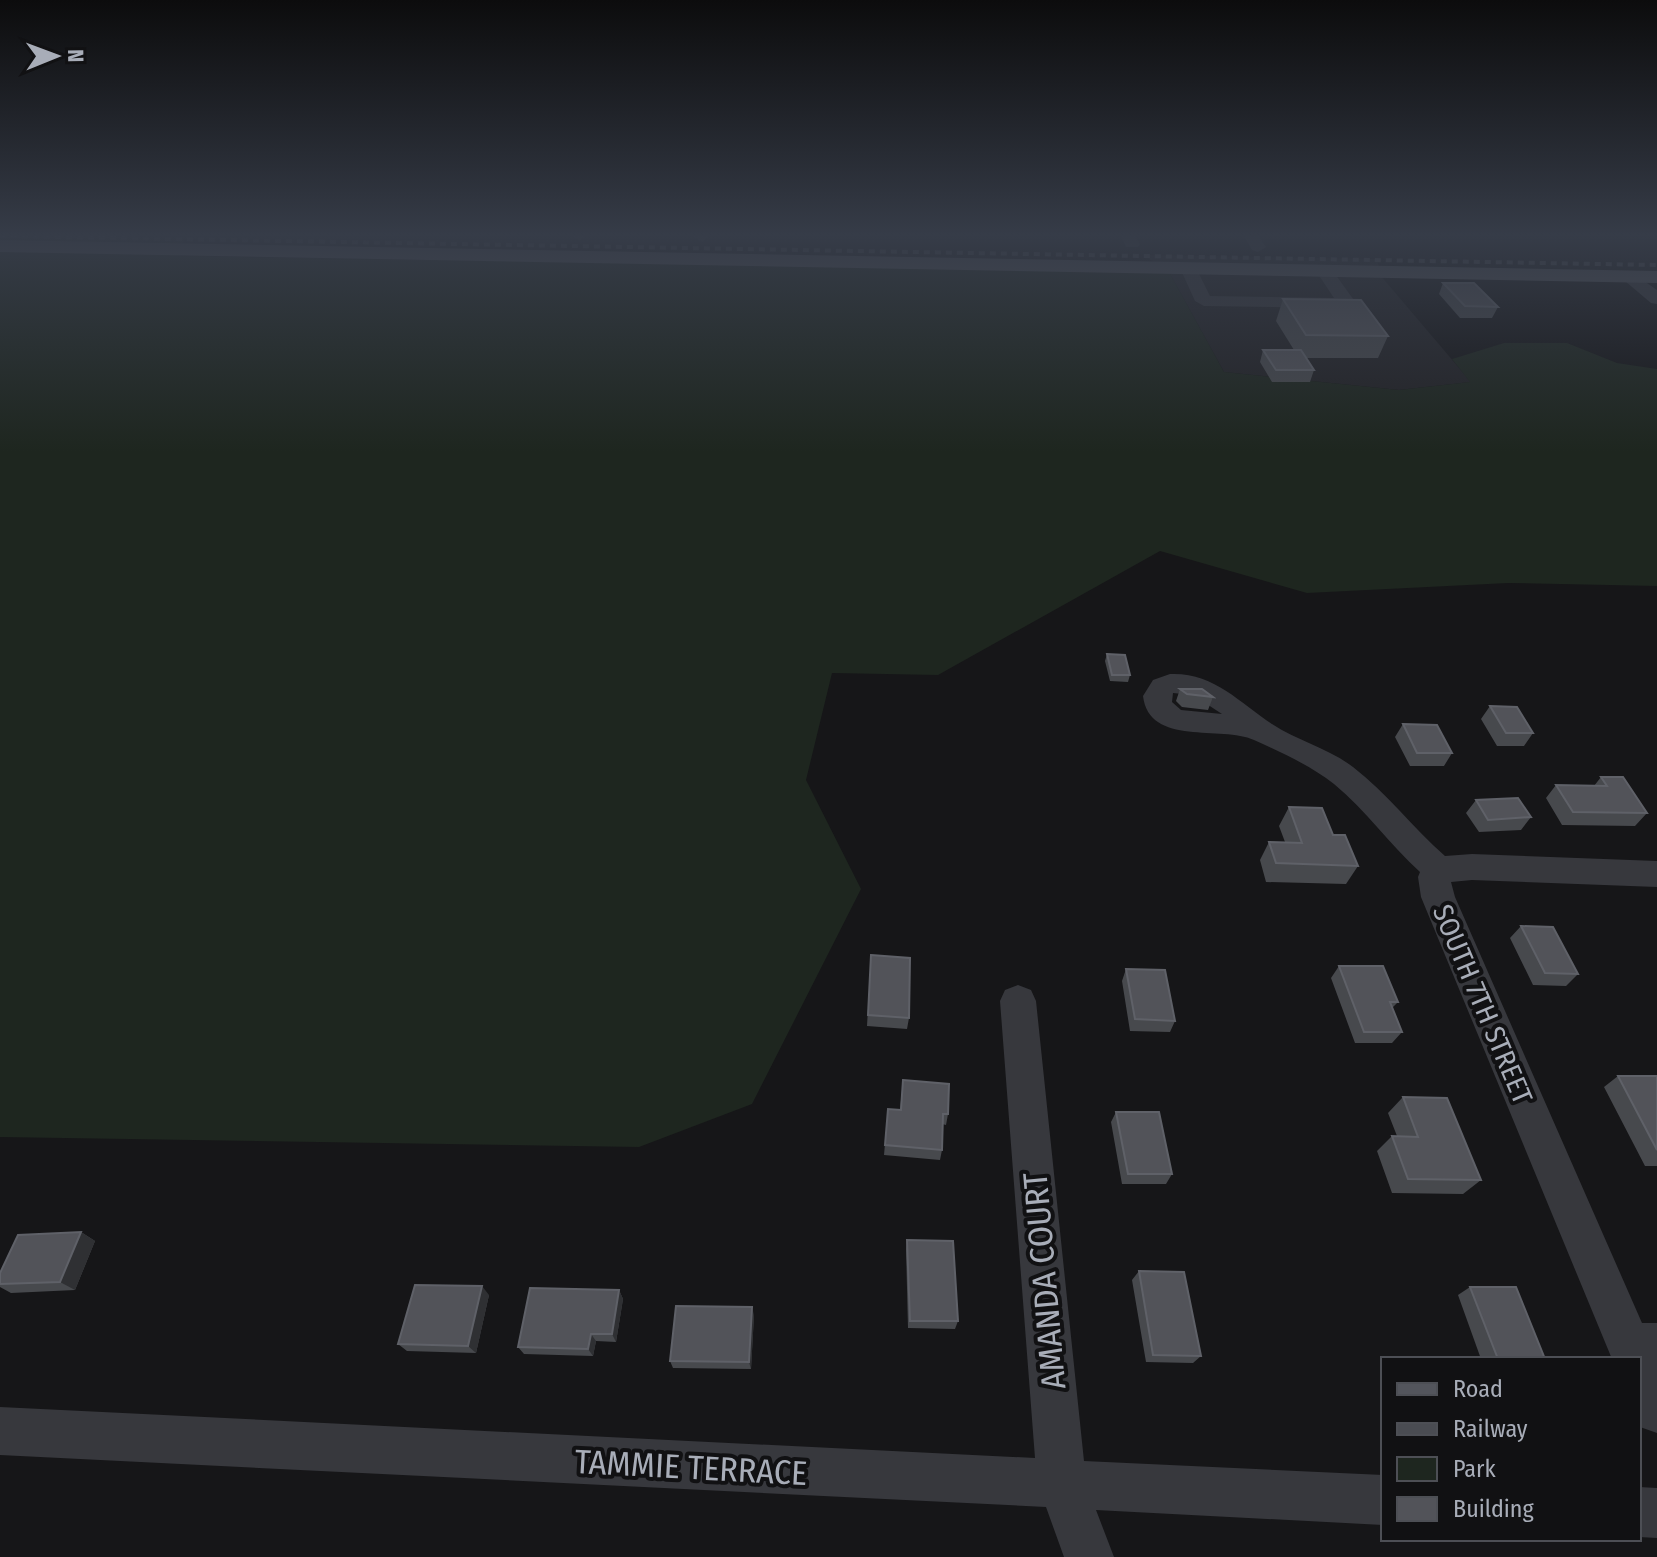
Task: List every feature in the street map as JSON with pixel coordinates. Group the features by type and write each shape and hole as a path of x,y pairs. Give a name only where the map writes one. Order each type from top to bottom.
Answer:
{"street":[{"path":"1259,729 1308,753 1344,776 1439,870"},
{"name":"SOUTH 7TH STREET","path":"1640,1354 1550,1162 1438,897 1434,877 1439,870 1472,867 1657,874"},
{"name":"AMANDA COURT","path":"1018,1001 1062,1486 1089,1557"},
{"name":"SOUTH 7TH STREET","path":"1641,1357 1657,1410"},
{"name":"TAMMIE TERRACE","path":"0,1431 1381,1500"}],"shaded area":[{"path":"1188,307 1407,307 1471,382 1399,390 1224,372"}],"green space":[{"path":"0,307 1188,307 1224,372 1399,390 1470,382 1452,359 1504,343 1567,343 1617,363 1657,369 1657,586 1508,583 1307,593 1160,551 938,675 832,673 806,780 861,889 752,1104 639,1147 0,1137"}],"building":[{"path":"1288,307 1366,307 1388,336 1306,335"},
{"path":"1263,350 1301,350 1314,370 1276,370"},
{"path":"1107,654 1125,655 1130,675 1112,675"},
{"path":"1180,689 1202,689 1213,697 1187,694"},
{"path":"1490,706 1517,707 1533,733 1506,733"},
{"path":"1403,724 1437,725 1452,753 1417,753"},
{"path":"1601,777 1623,777 1647,813 1573,812 1556,785 1607,786"},
{"path":"1518,798 1531,817 1488,820 1476,800"},
{"path":"1289,807 1322,808 1333,835 1345,835 1358,866 1276,863 1269,842 1302,843"},
{"path":"1521,926 1553,927 1578,974 1545,973"},
{"path":"871,955 910,958 909,1018 868,1015"},
{"path":"1339,966 1383,966 1398,1002 1390,1002 1402,1032 1364,1032"},
{"path":"1126,969 1165,970 1175,1021 1135,1019"},
{"path":"1618,1076 1657,1076 1657,1150"},
{"path":"903,1080 949,1084 948,1114 943,1114 942,1150 885,1145 888,1109 901,1110"},
{"path":"1403,1097 1447,1098 1481,1180 1408,1179 1392,1136 1418,1137"},
{"path":"1116,1112 1159,1112 1172,1174 1128,1174"},
{"path":"81,1232 60,1282 0,1284 0,1273 18,1235"},
{"path":"907,1240 953,1241 958,1321 910,1321"},
{"path":"1139,1271 1184,1272 1201,1356 1153,1355"},
{"path":"415,1285 482,1286 468,1346 398,1344"},
{"path":"1470,1287 1516,1287 1544,1357 1497,1357"},
{"path":"530,1288 619,1290 612,1334 591,1334 588,1349 518,1347"},
{"path":"676,1306 752,1307 749,1362 670,1361"}]}
